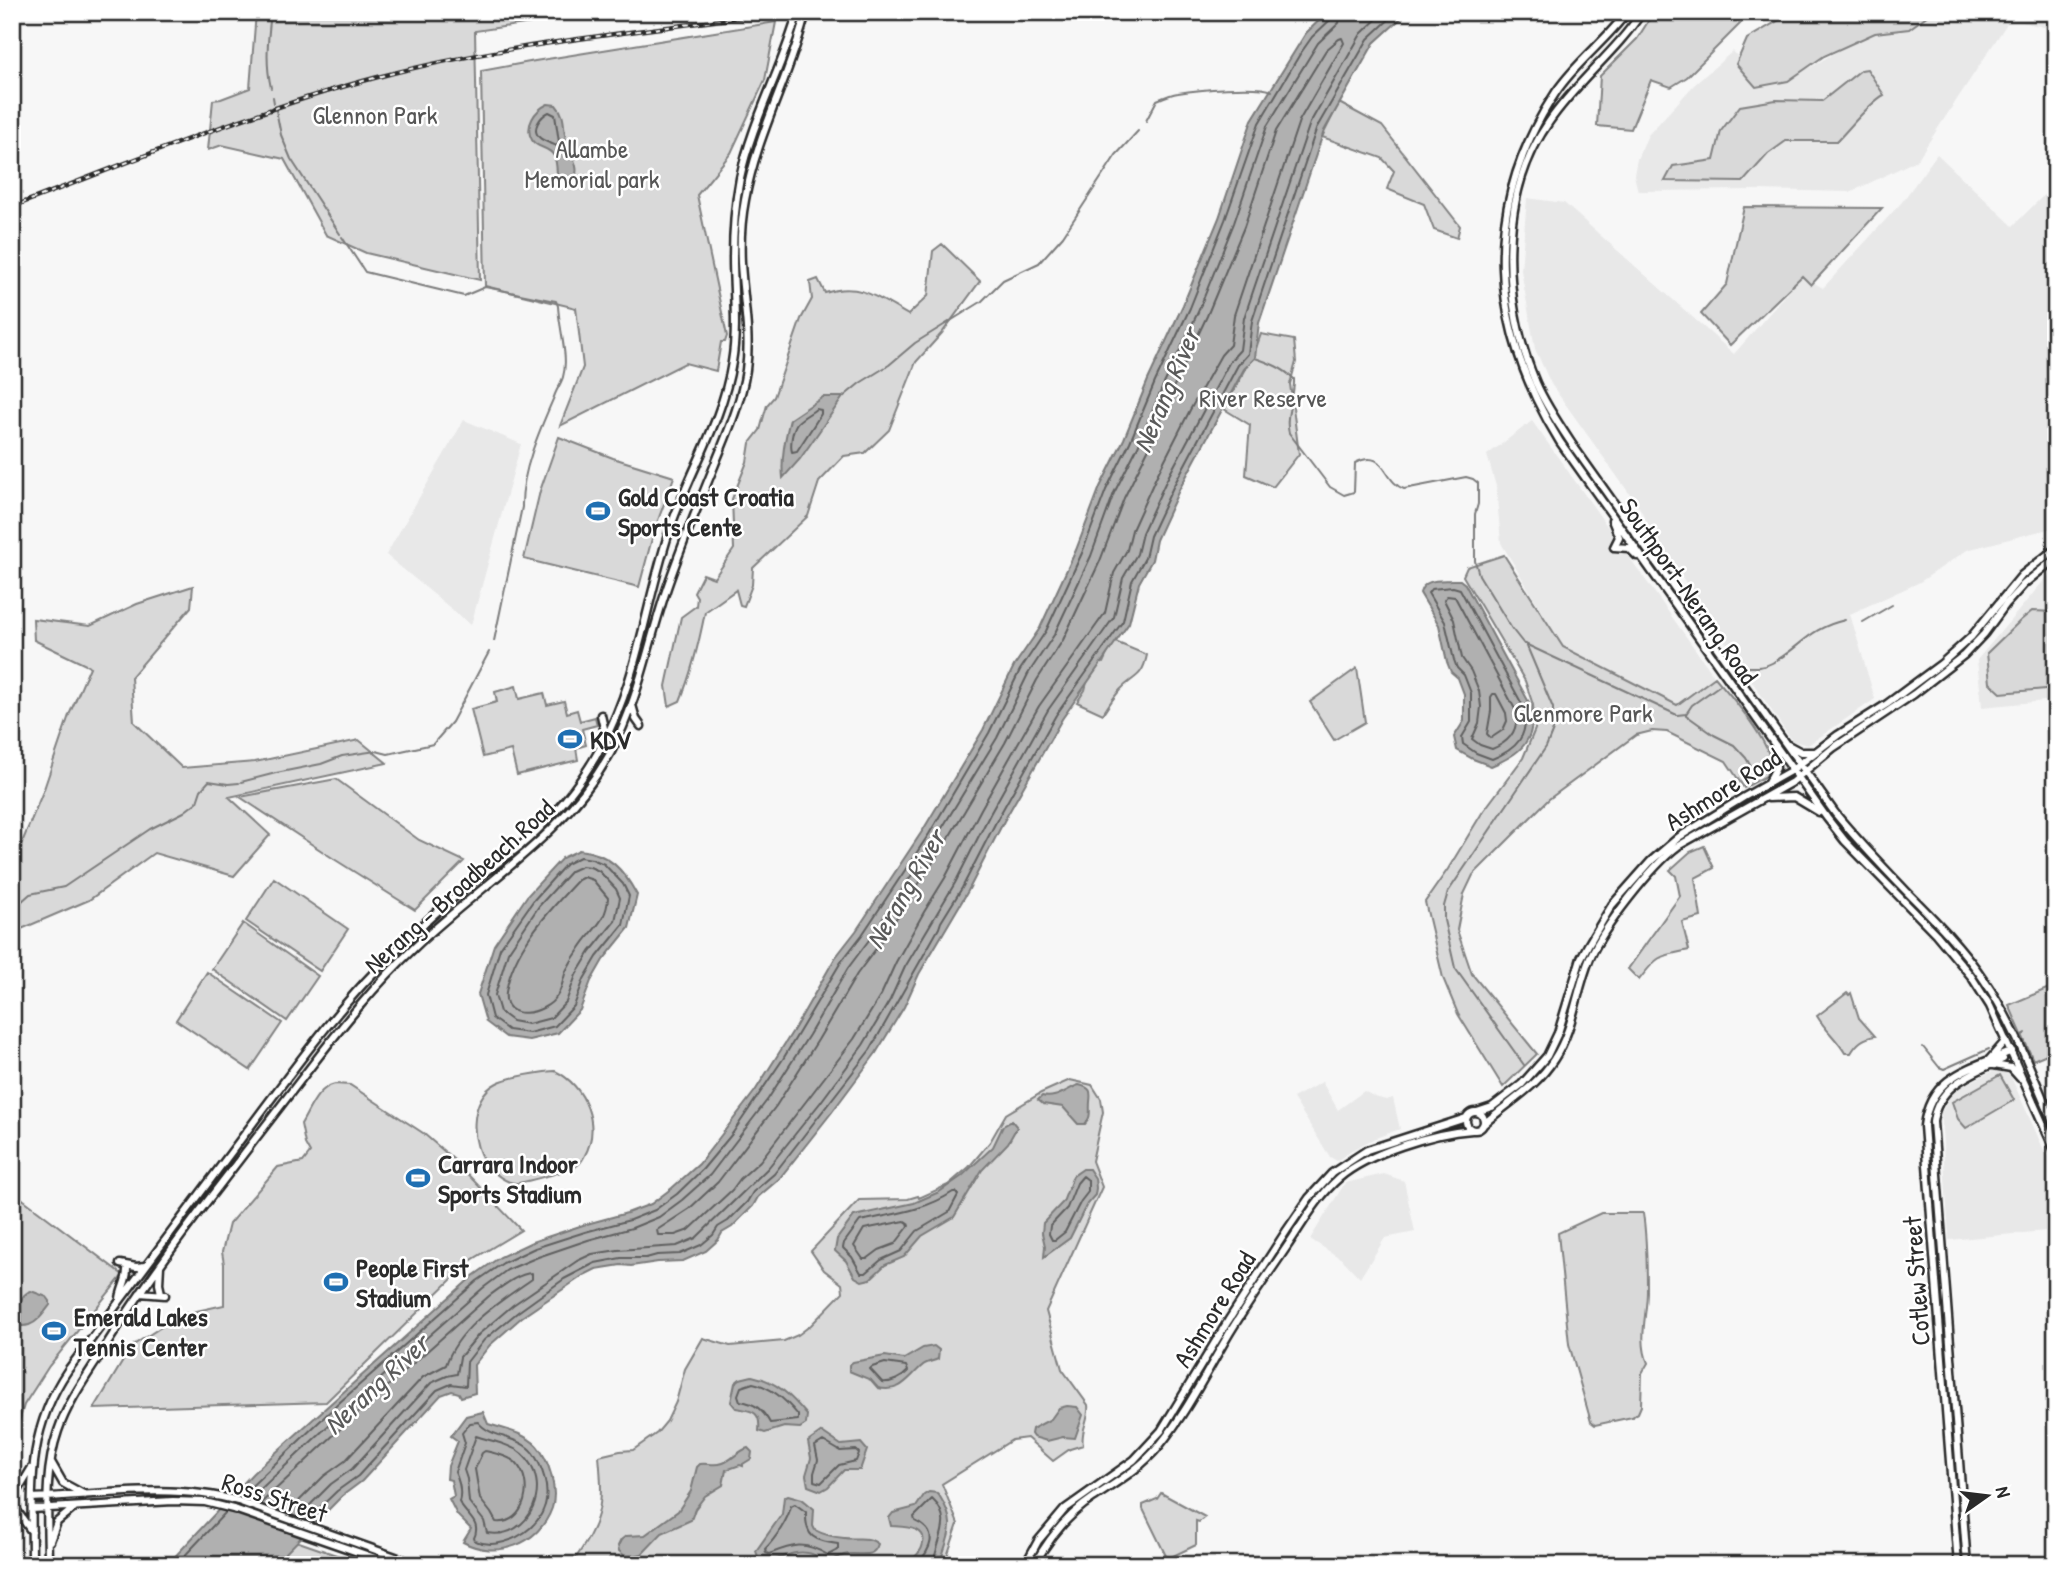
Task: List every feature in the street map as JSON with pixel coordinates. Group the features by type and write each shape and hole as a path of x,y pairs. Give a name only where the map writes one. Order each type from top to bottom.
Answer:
{"main road":[{"name":"Southport-Nerang Road","path":"1627,12 1558,90 1535,126 1519,161 1505,215 1503,253 1508,312 1518,353 1534,395 1560,442 1792,770 1845,841 1962,964 1986,998 2056,1153"},
{"name":"Southport-Nerang Road","path":"1642,12 1625,36 1553,116 1530,158 1516,201 1511,236 1512,275 1520,330 1531,370 1556,421 1802,768 1856,838 1967,957 1984,980 2001,1008 2056,1129"},
{"name":"Nerang - Broadbeach Road","path":"32,1565 33,1468 37,1437 53,1395 68,1370 315,1040 356,992 423,924 473,881 526,841 545,822 577,785 616,718 627,688 670,529 725,393 735,330 733,247 735,204 740,176 752,137 791,37 797,13"},
{"name":"Nerang - Broadbeach Road","path":"48,1565 47,1497 50,1460 59,1428 68,1407 140,1293 349,1017 414,947 453,911 541,841 573,807 610,754 632,705 667,589 742,388 748,340 741,264 744,204 762,133 793,56 806,13"},
{"path":"1610,513 1618,534 1614,547 1629,548 1644,561"},
{"name":"Ashmore Road","path":"1484,1124 1531,1087 1555,1058 1566,1035 1594,949 1656,866 1678,846 1798,778 1802,768 1816,752 1887,704 1953,654 1971,637 2022,575 2056,548"},
{"name":"Ashmore Road","path":"1477,1112 1492,1108 1522,1084 1547,1056 1563,1019 1581,958 1612,905 1659,852 1679,836 1767,784 1818,760 1905,700 1959,660 2024,584 2056,558"},
{"path":"632,705 641,726"},
{"path":"601,715 606,737"},
{"path":"1784,742 1801,752 1816,752"},
{"path":"1767,784 1776,768 1775,745"},
{"path":"1812,781 1818,760"},
{"path":"1763,799 1794,797 1827,818"},
{"path":"2005,1039 1989,1063 2011,1068 2026,1084"},
{"name":"Cotlew Street","path":"1958,1565 1924,1126 1929,1104 1940,1087 1956,1074 2020,1049"},
{"name":"Cotlew Street","path":"1967,1565 1933,1122 1936,1106 1950,1087 1989,1063"},
{"path":"1477,1112 1484,1118 1484,1124 1481,1129 1472,1130 1466,1124 1466,1118 1470,1113 1477,1112"},
{"name":"Ashmore Road","path":"1026,1565 1038,1541 1065,1509 1089,1491 1117,1479 1161,1431 1228,1321 1309,1198 1332,1173 1367,1150 1466,1118"},
{"name":"Ashmore Road","path":"1034,1565 1045,1545 1065,1520 1117,1479 1140,1465 1168,1434 1257,1291 1317,1204 1337,1180 1356,1166 1386,1151 1472,1130"},
{"path":"120,1264 146,1266"},
{"path":"140,1293 163,1294 159,1284 160,1265"},
{"path":"120,1301 127,1270"},
{"path":"50,1460 63,1483 85,1496"},
{"path":"12,1495 33,1468"},
{"name":"Ross Street","path":"32,1498 166,1492 219,1497 418,1565"},
{"name":"Ross Street","path":"32,1509 184,1501 214,1503 394,1565"},
{"path":"48,1549 57,1522 76,1507"},
{"path":"17,1511 32,1532"}],"shaded area":[{"path":"1932,12 2056,12 2056,30 2010,19 1917,160 1851,192 1638,191 1634,175 1637,159 1648,135 1694,85 1733,51 1759,84 1784,79 1813,66 1868,32 1905,24"},
{"path":"1937,154 2013,226 2056,183 2056,527 1967,550 1920,582 1850,614 1875,699 1808,745 1792,741 1653,534 1639,507 1551,384 1535,349 1521,270 1527,198 1564,203 1734,354 1802,276 1823,288 1902,202"},
{"path":"464,420 521,444 471,625 386,555"},
{"path":"1532,421 1715,677 1677,705 1563,647 1501,543 1496,486 1487,455"},
{"path":"2056,571 2056,700 1982,707 1977,660 2046,578"},
{"path":"1997,1069 2011,1077 2056,1171 2056,1230 1949,1240 1941,1113 1951,1095 1960,1087"},
{"path":"1322,1082 1338,1110 1364,1091 1386,1100 1393,1098 1400,1129 1373,1139 1337,1161 1330,1157 1293,1098"},
{"path":"1384,1174 1404,1181 1415,1232 1385,1238 1360,1278 1343,1260 1310,1239 1345,1183"}],"green space":[{"name":"Glennon Park","path":"256,12 608,12 475,31 480,280 366,253 326,235 284,159 222,145 208,150 213,100 250,88"},
{"path":"1654,12 1752,12 1687,77 1671,87 1651,80 1631,129 1597,126 1600,76 1637,39"},
{"path":"1793,12 1932,12 1909,29 1875,33 1824,56 1788,81 1756,87 1736,64 1747,39"},
{"name":"Allambe Memorial park","path":"776,22 765,80 731,153 697,195 727,336 725,342 721,342 716,371 685,363 560,426 583,367 576,308 485,286 481,71"},
{"path":"1867,69 1884,95 1866,109 1837,141 1786,141 1768,154 1743,182 1665,181 1673,166 1714,160 1721,131 1740,106 1776,100 1822,101 1861,70"},
{"path":"1339,103 1382,126 1460,226 1457,238 1434,230 1424,204 1387,189 1394,171 1382,158 1322,137"},
{"path":"1744,207 1882,208 1811,285 1802,276 1730,345 1701,314 1727,284"},
{"path":"942,244 980,281 942,333 916,362 889,430 865,453 844,456 819,482 808,516 753,568 752,585 744,606 740,605 736,590 705,612 695,657 680,701 669,706 666,686 681,617 696,606 697,597 694,592 703,574 714,578 734,549 732,499 747,462 750,443 760,430 801,319 812,299 810,282 818,279 825,293 859,290 908,315 928,296 933,251"},
{"name":"River Reserve","path":"1261,334 1294,340 1296,362 1290,384 1299,454 1273,487 1246,475 1250,425 1224,409 1254,354"},
{"name":"Gold Coast Croatia Sports Cente","path":"559,437 674,477 654,531 639,587 524,559 540,491"},
{"name":"Glenmore Park","path":"1504,555 1563,647 1677,705 1715,677 1753,725 1766,746 1770,760 1766,776 1744,788 1726,761 1667,732 1652,731 1636,735 1549,799 1473,875 1464,894 1457,930 1472,974 1537,1054 1503,1087 1458,1014 1443,978 1425,902 1482,813 1523,758 1535,729 1533,705 1525,681 1463,576 1467,567"},
{"path":"193,586 191,607 131,677 134,722 182,768 255,762 359,740 387,763 229,797 270,835 234,876 154,853 89,900 12,933 12,867 44,789 69,715 90,667 34,640 33,619 90,626 137,604"},
{"path":"2032,611 2056,612 2056,688 2001,693 1990,683 1987,653"},
{"path":"1113,641 1147,655 1140,673 1120,690 1103,714 1077,702 1085,690 1092,663 1103,663"},
{"path":"1357,668 1365,722 1334,740 1310,702"},
{"path":"516,686 519,699 544,693 547,705 564,701 567,713 577,710 580,721 595,717 597,725 582,729 586,745 576,748 578,760 517,775 511,750 483,757 471,709 497,702 495,692"},
{"path":"336,779 419,840 464,861 415,910 240,797"},
{"path":"1704,846 1714,868 1695,878 1701,917 1682,922 1689,950 1660,958 1639,980 1628,969 1680,896 1676,876 1670,870 1690,852"},
{"path":"274,878 348,929 320,971 246,921"},
{"path":"243,923 318,976 287,1021 212,969"},
{"path":"207,972 282,1023 250,1070 176,1020"},
{"path":"2056,985 2056,1050 2033,1060 2009,1005"},
{"path":"1847,993 1851,993 1859,1018 1875,1036 1861,1042 1851,1053 1845,1053 1817,1016"},
{"path":"555,1071 575,1086 588,1108 591,1120 589,1145 583,1159 573,1168 516,1183 508,1181 498,1175 482,1158 475,1135 476,1110 488,1090 497,1083 525,1075"},
{"path":"2000,1075 2014,1100 1966,1128 1958,1119 1952,1102"},
{"path":"1070,1080 1092,1085 1101,1099 1103,1112 1092,1161 1102,1187 1046,1311 1062,1369 1088,1405 1083,1445 1070,1449 1053,1461 1027,1438 1012,1440 942,1484 958,1524 944,1565 571,1565 589,1537 598,1514 601,1489 599,1456 633,1450 657,1433 667,1421 676,1402 685,1369 703,1338 730,1346 784,1341 798,1335 843,1292 842,1284 824,1270 811,1251 859,1200 919,1198 948,1185 969,1167 990,1142 1006,1114 1041,1093"},
{"name":"People First Stadium","path":"335,1084 350,1085 423,1133 452,1158 521,1230 457,1269 452,1279 326,1402 94,1409 132,1346 169,1322 176,1321 183,1314 224,1305 222,1252 229,1224 278,1167 303,1162 310,1153 305,1144 301,1124 319,1094"},
{"path":"12,1191 123,1275 49,1366 24,1405 12,1445"},
{"path":"1601,1213 1643,1213 1647,1300 1643,1336 1648,1363 1642,1373 1641,1406 1638,1413 1632,1417 1595,1425 1591,1422 1569,1344 1558,1233"},
{"path":"1161,1493 1205,1517 1199,1522 1196,1521 1196,1545 1169,1558 1143,1509 1143,1505 1157,1499"},
{"path":"296,1541 365,1565 274,1565"}],"water":[{"name":"Nerang River","path":"1328,12 1408,12 1374,43 1324,131 1259,323 1255,358 1244,369 1180,488 1156,540 1152,560 1139,583 1129,623 1062,719 968,891 919,974 904,1007 876,1053 832,1112 779,1179 706,1251 683,1261 596,1269 522,1317 490,1345 474,1365 475,1393 461,1397 459,1393 452,1391 441,1395 362,1481 342,1496 274,1565 167,1565 253,1473 473,1276 500,1257 532,1242 651,1204 699,1164 755,1091 835,958 923,830 983,730 1014,666 1040,628 1076,550 1100,487 1183,305 1219,218 1252,120 1306,33"},
{"path":"548,104 556,105 563,119 569,149 576,164 572,187 558,183 554,156 534,143 530,135 532,119"},
{"path":"823,397 843,397 800,459 783,478 784,448 790,419"},
{"path":"1460,580 1465,584 1531,706 1532,728 1525,744 1511,756 1491,766 1457,750 1454,737 1464,721 1464,694 1458,678 1451,672 1447,662 1439,625 1420,593 1429,583"},
{"path":"579,850 607,859 632,886 637,895 629,928 603,960 591,981 580,1010 558,1033 529,1040 506,1037 486,1022 478,994 494,945 527,896 562,858"},
{"path":"1079,1085 1090,1093 1089,1116 1085,1124 1078,1124 1063,1107 1043,1104 1038,1100 1042,1096 1056,1095"},
{"path":"1012,1121 1017,1127 1008,1143 982,1170 954,1217 922,1236 904,1257 885,1265 870,1279 862,1281 855,1277 846,1261 835,1251 837,1239 854,1216 914,1203 939,1192 962,1176 993,1147 1003,1126"},
{"path":"1083,1169 1089,1169 1095,1178 1095,1195 1087,1204 1070,1238 1044,1257 1043,1223 1063,1202 1073,1176"},
{"path":"31,1291 47,1297 50,1305 35,1322 12,1330 12,1317 18,1317 22,1298"},
{"path":"934,1346 939,1350 938,1359 924,1365 898,1387 878,1388 871,1380 849,1371 849,1365 853,1362 885,1356 904,1359 923,1348"},
{"path":"752,1376 769,1382 789,1396 807,1415 806,1424 800,1428 784,1427 765,1433 759,1431 759,1419 755,1413 736,1408 731,1402 735,1383"},
{"path":"1077,1407 1083,1415 1075,1438 1063,1437 1047,1441 1033,1437 1032,1429 1051,1419 1059,1408"},
{"path":"483,1412 488,1424 520,1435 537,1446 549,1467 553,1484 554,1500 546,1521 527,1540 502,1549 476,1547 463,1542 471,1529 457,1515 449,1499 454,1496 451,1480 447,1479 448,1466 458,1441 451,1436 466,1416"},
{"path":"822,1432 841,1445 861,1443 867,1450 860,1470 844,1470 821,1491 808,1486 806,1475 811,1458 808,1442"},
{"path":"748,1448 752,1452 751,1459 743,1466 726,1470 723,1485 705,1496 691,1520 662,1533 642,1554 627,1558 619,1551 618,1546 626,1536 645,1535 678,1511 691,1491 700,1464 723,1463"},
{"path":"929,1492 937,1493 945,1505 950,1522 948,1537 939,1565 908,1565 921,1549 922,1535 914,1529 891,1526 889,1518 893,1513 916,1507"},
{"path":"788,1495 802,1499 814,1509 815,1530 837,1537 870,1540 878,1544 876,1549 868,1554 844,1555 828,1562 813,1554 801,1552 771,1561 759,1560 756,1551 782,1514 784,1497"}],"waterway":[{"path":"271,12 268,60 271,88"},
{"path":"1146,121 1157,100 1175,93 1241,88 1272,91"},
{"path":"273,97 274,103"},
{"path":"276,110 281,135 291,159 340,234"},
{"path":"843,397 915,343 981,302 1003,280 1039,263 1063,236 1116,155 1138,131"},
{"path":"342,237 365,272 464,296 485,287 556,301 558,306 565,369 528,465 494,641"},
{"path":"1255,358 1276,366 1294,379 1288,420 1289,433 1330,487 1344,495 1354,492 1355,463 1365,459 1379,462 1392,480 1404,489 1466,477 1478,483 1475,561 1479,575 1523,643 1677,715 1686,714 1692,705 1720,685"},
{"path":"1863,622 1892,605"},
{"path":"1744,667 1769,665 1813,633 1845,620"},
{"path":"1524,1065 1455,968 1444,920 1444,906 1448,892 1546,747 1553,730 1553,708 1526,644"},
{"path":"241,782 321,764 342,756 376,751 388,754 433,744 452,722 489,652"},
{"path":"1686,715 1714,735 1734,745 1755,774"},
{"path":"12,910 30,894 64,887 150,829 184,812 197,802 201,790 209,781 239,783"},
{"path":"2021,1036 2026,1033"},
{"path":"1923,1047 1939,1067 1944,1069 1989,1049"}],"railway":[{"path":"12,207 239,121 378,77 476,55 777,12"}],"place":[{"name":"Gold Coast Croatia Sports Cente","path":"598,511"},
{"name":"KDV","path":"570,739"},
{"name":"Carrara Indoor Sports Stadium","path":"418,1178"},
{"name":"People First Stadium","path":"336,1282"},
{"name":"Emerald Lakes Tennis Center","path":"54,1331"}]}
